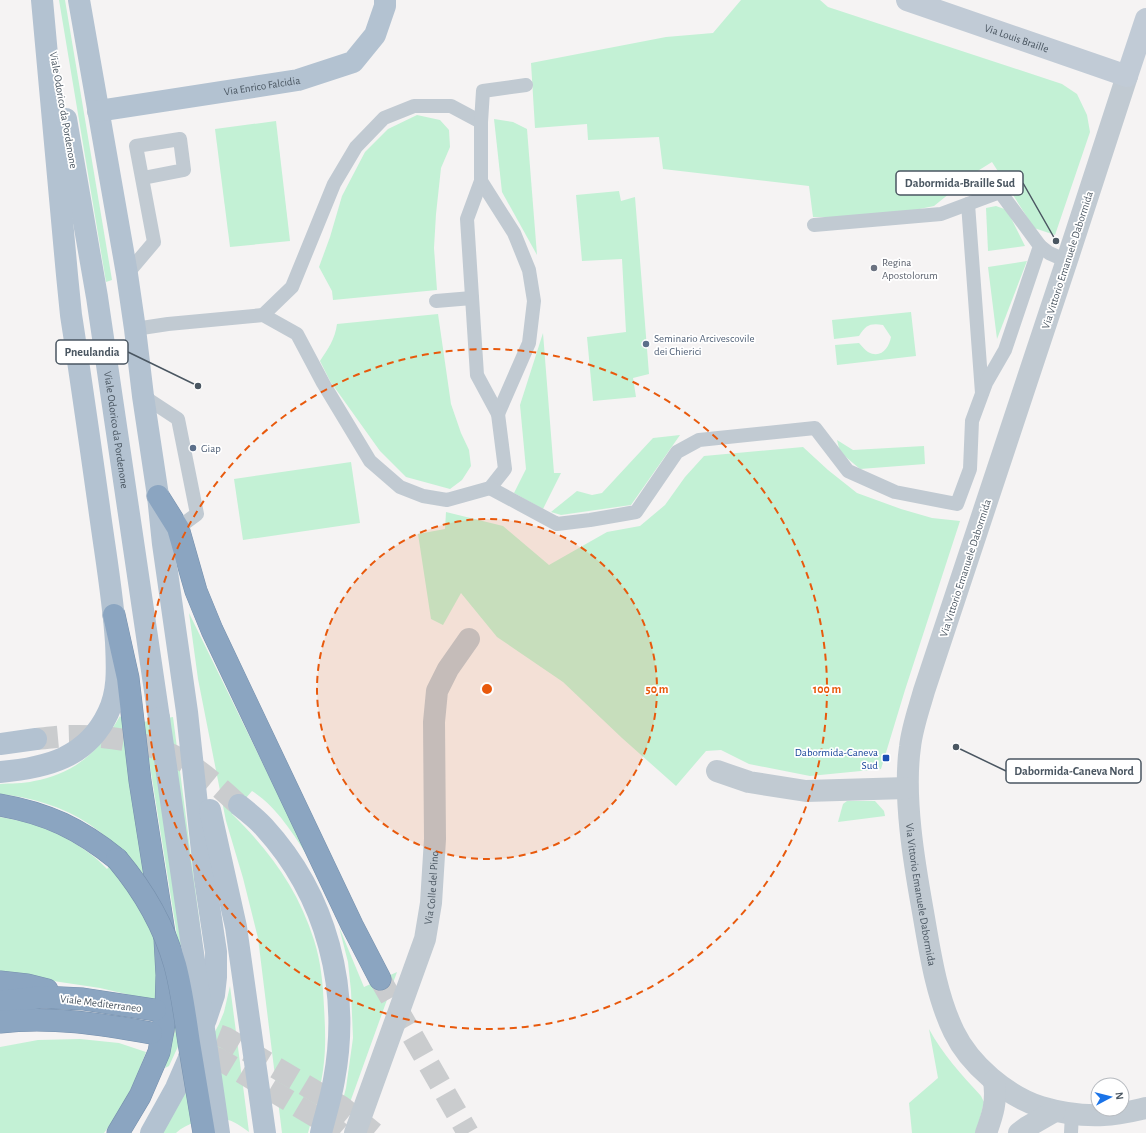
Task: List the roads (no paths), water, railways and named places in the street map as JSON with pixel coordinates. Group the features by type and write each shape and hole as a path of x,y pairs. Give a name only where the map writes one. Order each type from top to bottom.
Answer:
{"highway":[{"path":"158,496 178,528 196,591 212,630 349,918 380,979"},
{"path":"114,615 128,678 140,781 165,939 167,986 163,1030 158,1052 140,1096 118,1133"},
{"path":"0,805 20,809 62,823 97,843 117,859 133,879 150,906 174,964 183,1003 204,1133"},
{"path":"0,982 26,985 84,999"},
{"name":"Viale Mediterraneo","path":"0,1002 42,997 84,999 155,1010"},
{"name":"Viale Mediterraneo","path":"0,1022 20,1020 62,1020 151,1033"},
{"path":"0,1035 85,1024"}],"main road":[{"path":"0,772 35,768 55,762 74,753 94,735 101,726 109,712 117,681 114,615 71,308 43,0"},
{"name":"Viale Odorico da Pordenone","path":"43,0 97,297 219,1133"},
{"path":"79,0 127,274 135,329 187,712 205,879 216,952 214,995 206,1020 176,1088 151,1133"},
{"name":"Via Enrico Falcidia","path":"98,111 298,80 353,62 375,35 385,6 385,0"},
{"name":"Via Louis Braille","path":"907,0 1127,76"},
{"name":"Via Vittorio Emanuele Dabormida","path":"1127,76 1146,19"},
{"path":"187,712 236,926 265,1133"},
{"path":"0,744 36,740"},
{"path":"239,805 263,826 282,848 301,876 318,911 329,943 337,983 338,1035 334,1081 321,1133"}],"street":[{"name":"Via Vittorio Emanuele Dabormida","path":"1127,76 924,691 910,745 907,788 921,902 932,961 940,995 954,1032 964,1048 977,1065 994,1081 1024,1100 1066,1119 1105,1116 1146,1108"},
{"name":"Via Colle del Pino","path":"355,1133 425,939 431,903 435,839 434,722 437,691 448,669 469,639"},
{"path":"717,771 749,782 806,791 907,788"},
{"path":"986,1133 994,1111 996,1094 994,1081"},
{"path":"1019,1133 1027,1127 1066,1119"}],"lane":[{"path":"135,329 168,324 263,315 297,334 323,383 370,461 400,487 423,496 447,500 490,488 505,469 498,414 477,375 467,219 481,181 481,122 483,92 526,85"},
{"path":"263,315 292,287 334,184 356,147 384,118 414,106 451,106 481,122"},
{"path":"127,274 154,242 143,178"},
{"path":"481,181 514,233 529,270 534,302 529,343 498,414"},
{"path":"814,225 941,214 1000,192 1040,246 1049,253 1067,260"},
{"path":"968,204 982,394"},
{"path":"490,488 557,524 636,512 677,452 699,440 815,428 848,471 895,492 957,504 970,469 972,422 986,383 1006,350 1040,246"},
{"path":"436,301 472,298"},
{"path":"143,396 178,418 197,514 178,528"}],"tunnel":[{"path":"36,739 86,736 114,738 143,744 182,760 212,781 239,805"},
{"path":"380,979 468,1133"},
{"path":"188,1023 226,1038 342,1107 374,1133"},
{"path":"151,1033 219,1059 333,1127 340,1133"}],"place":[{"name":"Dabormida-Braille Sud","path":"1056,241"},
{"name":"Regina Apostolorum","path":"874,268"},
{"name":"Seminario Arcivescovile dei Chierici","path":"646,344"},
{"name":"Pneulandia","path":"198,386"},
{"name":"Giap","path":"193,448"},
{"name":"Dabormida-Caneva Nord","path":"956,747"},
{"name":"Dabormida-Caneva Sud","path":"886,758"}]}
